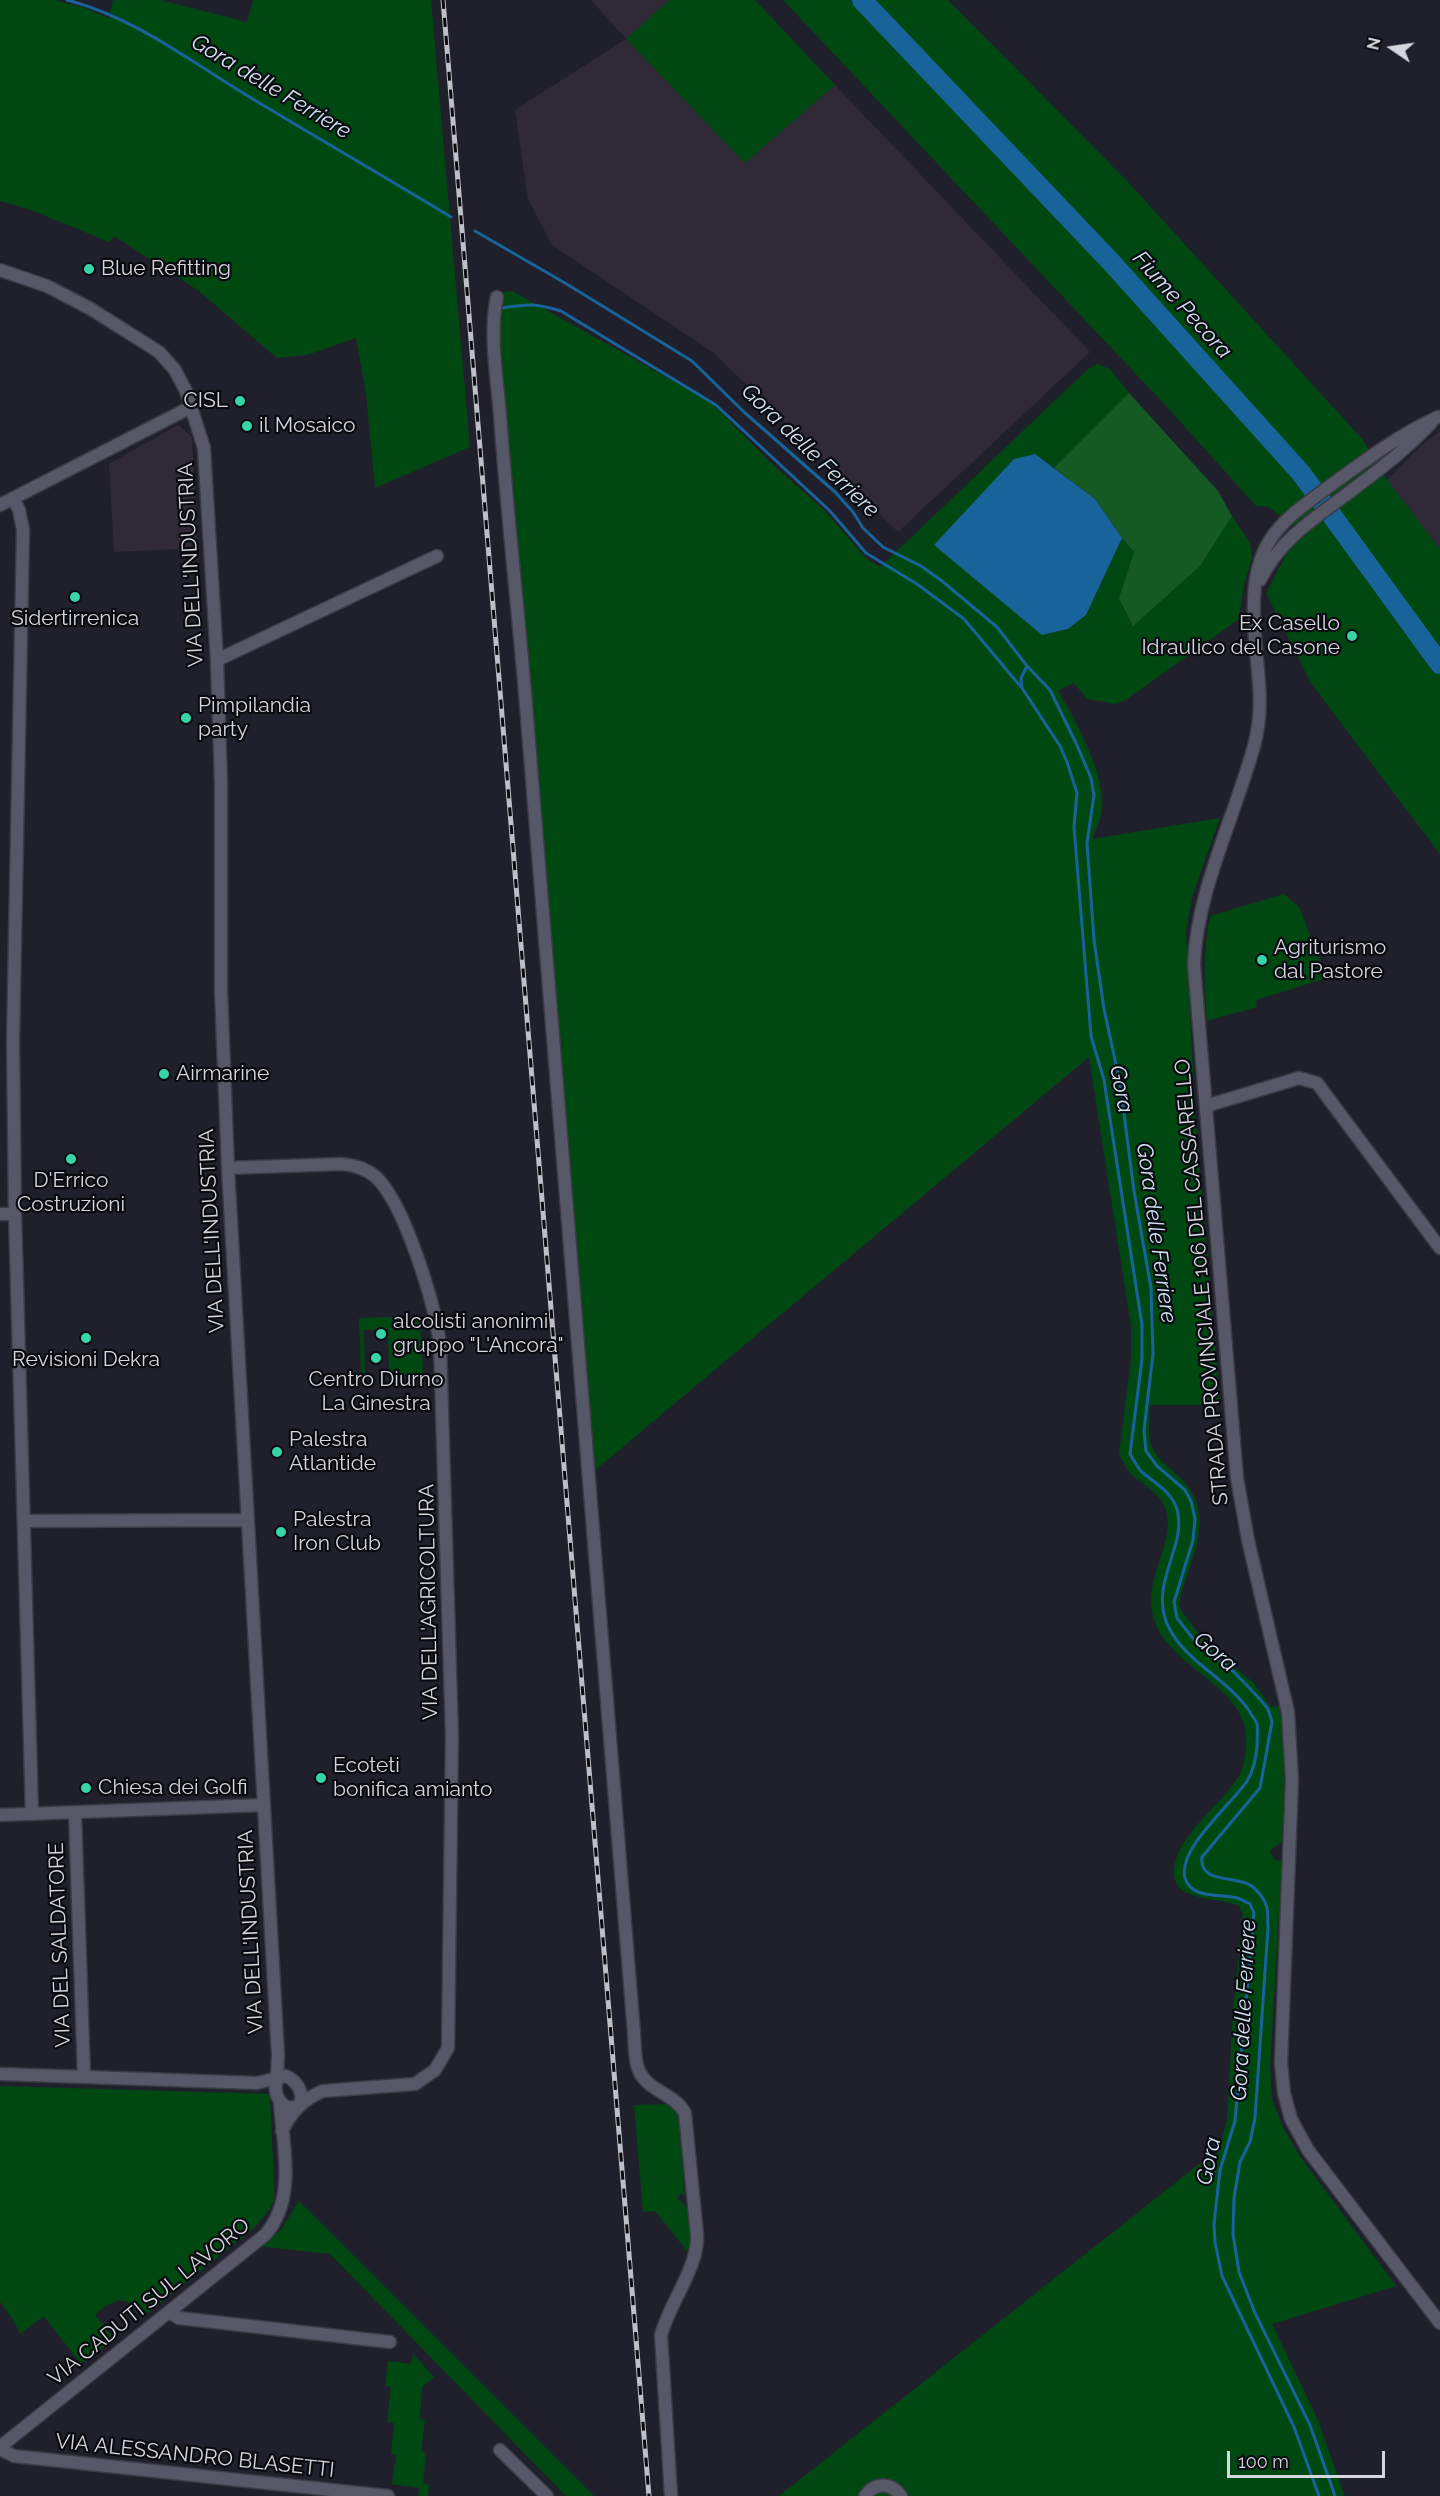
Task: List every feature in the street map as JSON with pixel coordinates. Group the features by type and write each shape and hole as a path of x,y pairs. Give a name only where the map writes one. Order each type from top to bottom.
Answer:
{"street":[{"name":"VIA DELL'INDUSTRIA","path":"0,270 47,286 91,309 159,352 175,370 186,391 204,448 217,660 221,783 221,1016 246,1520 278,2055 277,2078"},
{"path":"496,297 494,309 496,361 507,507 526,705 637,2062 644,2078 676,2101 685,2112 697,2235 697,2249 665,2319 661,2335 671,2496"},
{"path":"0,505 191,407"},
{"name":"STRADA PROVINCIALE 106 DEL CASSARELLO","path":"1439,416 1404,433 1287,518 1262,555 1255,589 1254,630 1260,681 1257,730 1201,912 1194,948 1194,965 1237,1478 1248,1540 1286,1703 1291,1741 1292,1780 1281,2037 1284,2092 1291,2119 1308,2150 1440,2323"},
{"name":"STRADA PROVINCIALE 106 DEL CASSARELLO","path":"1255,589 1274,555 1298,530 1411,445 1439,416"},
{"path":"13,498 19,510 23,530 12,991 15,1214 33,1814"},
{"path":"217,660 437,556"},
{"path":"1206,1106 1299,1078 1317,1083 1440,1248"},
{"name":"VIA DELL'AGRICOLTURA","path":"228,1168 341,1164 357,1167 373,1175 381,1183 400,1217 426,1282 437,1323 440,1345 452,1736 448,2048 435,2070 415,2084 323,2091 293,2080"},
{"path":"0,1214 15,1214"},
{"path":"24,1521 246,1520"},
{"path":"0,1815 263,1805"},
{"name":"VIA DEL SALDATORE","path":"75,1813 84,2076"},
{"name":"VIA DELL'INDUSTRIA","path":"278,2055 293,2080"},
{"path":"0,2074 256,2083 284,2075 293,2080 301,2093 300,2104 289,2117 282,2131"},
{"name":"VIA CADUTI SUL LAVORO","path":"0,2448 265,2235 275,2223 285,2196 282,2131 275,2086 277,2078"},
{"path":"256,2083 278,2097 289,2108 300,2104"},
{"name":"VIA DELL'AGRICOLTURA","path":"300,2104 323,2091"},
{"path":"169,2312 179,2318 390,2342"},
{"name":"VIA ALESSANDRO BLASETTI","path":"0,2448 14,2456 388,2496"},
{"path":"500,2450 547,2496"},
{"path":"865,2496 870,2489 881,2485 892,2487 901,2496"}],"shaded area":[{"path":"591,0 669,0 627,39 745,163 835,85 1090,352 898,532 714,353 552,245 528,199 515,110 626,39"},
{"path":"178,425 192,437 198,548 114,552 109,464"},
{"path":"1440,431 1440,549 1387,480 1419,447"}],"green space":[{"path":"0,0 54,0 82,7 109,18 113,0 160,0 247,22 253,0 431,0 470,447 375,488 366,393 356,338 307,355 277,358 199,291 114,236 109,242 31,210 0,201"},
{"path":"669,0 755,0 835,85 745,163 626,39"},
{"path":"783,0 948,0 1128,182 1363,440 1387,480 1440,549 1440,854 1311,683 1266,593 1290,547 1306,535 1269,507 1256,506 1167,407"},
{"path":"512,291 711,402 771,463 824,510 867,559 880,567 1088,369 1097,364 1110,369 1129,393 1054,468 1035,454 1042,635 1068,629 1086,615 1122,538 1134,552 1119,598 1200,566 1232,516 1250,543 1252,558 1244,585 1239,619 1126,700 1115,704 1087,699 1074,683 1058,690 1088,747 1099,779 1102,808 1092,839 1220,818 1193,894 1186,931 1195,1111 1220,1405 1150,1405 1149,1431 1150,1442 1156,1455 1190,1488 1198,1509 1199,1530 1181,1594 1179,1604 1181,1610 1208,1646 1254,1683 1271,1707 1280,1706 1285,1769 1282,1841 1270,1851 1274,1860 1282,1861 1270,2067 1272,2099 1283,2127 1299,2155 1396,2286 1272,2324 1317,2418 1345,2496 779,2496 1203,2161 1218,2153 1227,2120 1233,2011 1243,1914 1239,1906 1231,1903 1191,1895 1177,1884 1174,1876 1175,1863 1188,1837 1239,1776 1246,1752 1245,1728 1238,1711 1227,1697 1169,1645 1158,1629 1152,1612 1154,1579 1164,1548 1168,1519 1161,1500 1131,1474 1119,1455 1131,1359 1131,1326 1089,1057 594,1471 523,649 489,294"},
{"path":"1129,393 1218,491 1232,516 1200,566 1133,626 1119,598 1134,552 1095,499 1054,468"},
{"name":"Agriturismo dal Pastore","path":"1284,894 1299,907 1327,978 1256,1000 1257,1007 1207,1021 1205,968 1210,916"},
{"path":"420,1316 423,1374 389,1375 388,1329 364,1330 365,1376 361,1376 359,1318"},
{"path":"0,2086 270,2094 274,2200 270,2209 253,2229 148,2313 121,2300 110,2304 95,2315 114,2339 81,2364 44,2316 20,2334 14,2321 0,2302"},
{"path":"673,2104 678,2117 685,2197 681,2193 677,2198 688,2208 691,2256 655,2211 643,2212 634,2105"},
{"path":"299,2201 594,2496 566,2496 330,2254 259,2246 281,2230"},
{"path":"413,2354 434,2377 422,2387 420,2419 425,2420 421,2451 426,2453 423,2484 429,2485 428,2496 418,2496 419,2488 392,2484 396,2455 391,2454 394,2423 387,2422 391,2387 385,2386 388,2361 411,2364"}],"water":[{"path":"1035,454 1095,499 1122,538 1086,615 1068,629 1042,635 934,545 1014,459"}],"waterway":[{"name":"Gora delle Ferriere","path":"67,0 91,7 137,28 451,217"},
{"name":"Fiume Pecora","path":"862,0 1111,262 1301,473 1440,664"},
{"name":"Gora delle Ferriere","path":"475,231 692,361 744,412 835,492 853,512 863,528 883,547 921,566 997,627 1027,666 1050,690 1091,778 1094,795 1087,843 1094,940 1104,1009 1120,1083 1134,1191 1151,1288 1153,1354 1144,1430 1146,1451 1157,1466 1185,1490 1191,1501 1195,1519 1193,1540 1174,1602 1177,1618 1194,1640 1233,1671 1258,1697 1268,1709 1272,1722 1260,1788 1202,1857 1202,1865 1211,1875 1248,1884 1259,1893 1268,1913 1255,2118 1250,2142 1240,2162 1234,2198 1233,2234 1239,2272 1255,2313 1310,2425 1335,2496"},
{"path":"501,308 531,305 561,311 716,405 830,511 866,553 917,584 964,619 1021,687"},
{"name":"Gora","path":"1027,666 1021,678 1022,688 1060,746 1077,793 1074,827 1091,1036 1104,1080 1142,1325 1142,1359 1130,1454 1141,1471 1169,1495 1175,1504 1179,1519 1175,1548 1165,1579 1163,1611 1169,1628 1186,1651 1241,1700 1257,1724 1257,1751 1249,1777 1240,1791 1207,1827 1189,1854 1185,1866 1185,1878 1194,1890 1240,1899 1250,1904 1254,1913 1235,2121 1220,2170 1214,2224 1215,2242 1222,2276 1294,2427 1319,2496"}],"railway":[{"path":"443,0 649,2496"}],"place":[{"name":"Blue Refitting","path":"89,269"},
{"name":"CISL","path":"240,401"},
{"name":"il Mosaico","path":"247,426"},
{"name":"Sidertirrenica","path":"75,597"},
{"name":"Ex Casello Idraulico del Casone","path":"1352,636"},
{"name":"Pimpilandia party","path":"186,718"},
{"name":"Agriturismo dal Pastore","path":"1262,960"},
{"name":"Airmarine","path":"164,1074"},
{"name":"D'Errico Costruzioni","path":"71,1159"},
{"name":"alcolisti anonimi gruppo \"L'Ancora\"","path":"381,1334"},
{"name":"Revisioni Dekra","path":"86,1338"},
{"name":"Centro Diurno La Ginestra","path":"376,1358"},
{"name":"Palestra Atlantide","path":"277,1452"},
{"name":"Palestra Iron Club","path":"281,1532"},
{"name":"Ecoteti bonifica amianto","path":"321,1778"},
{"name":"Chiesa dei Golfi","path":"86,1788"}]}
